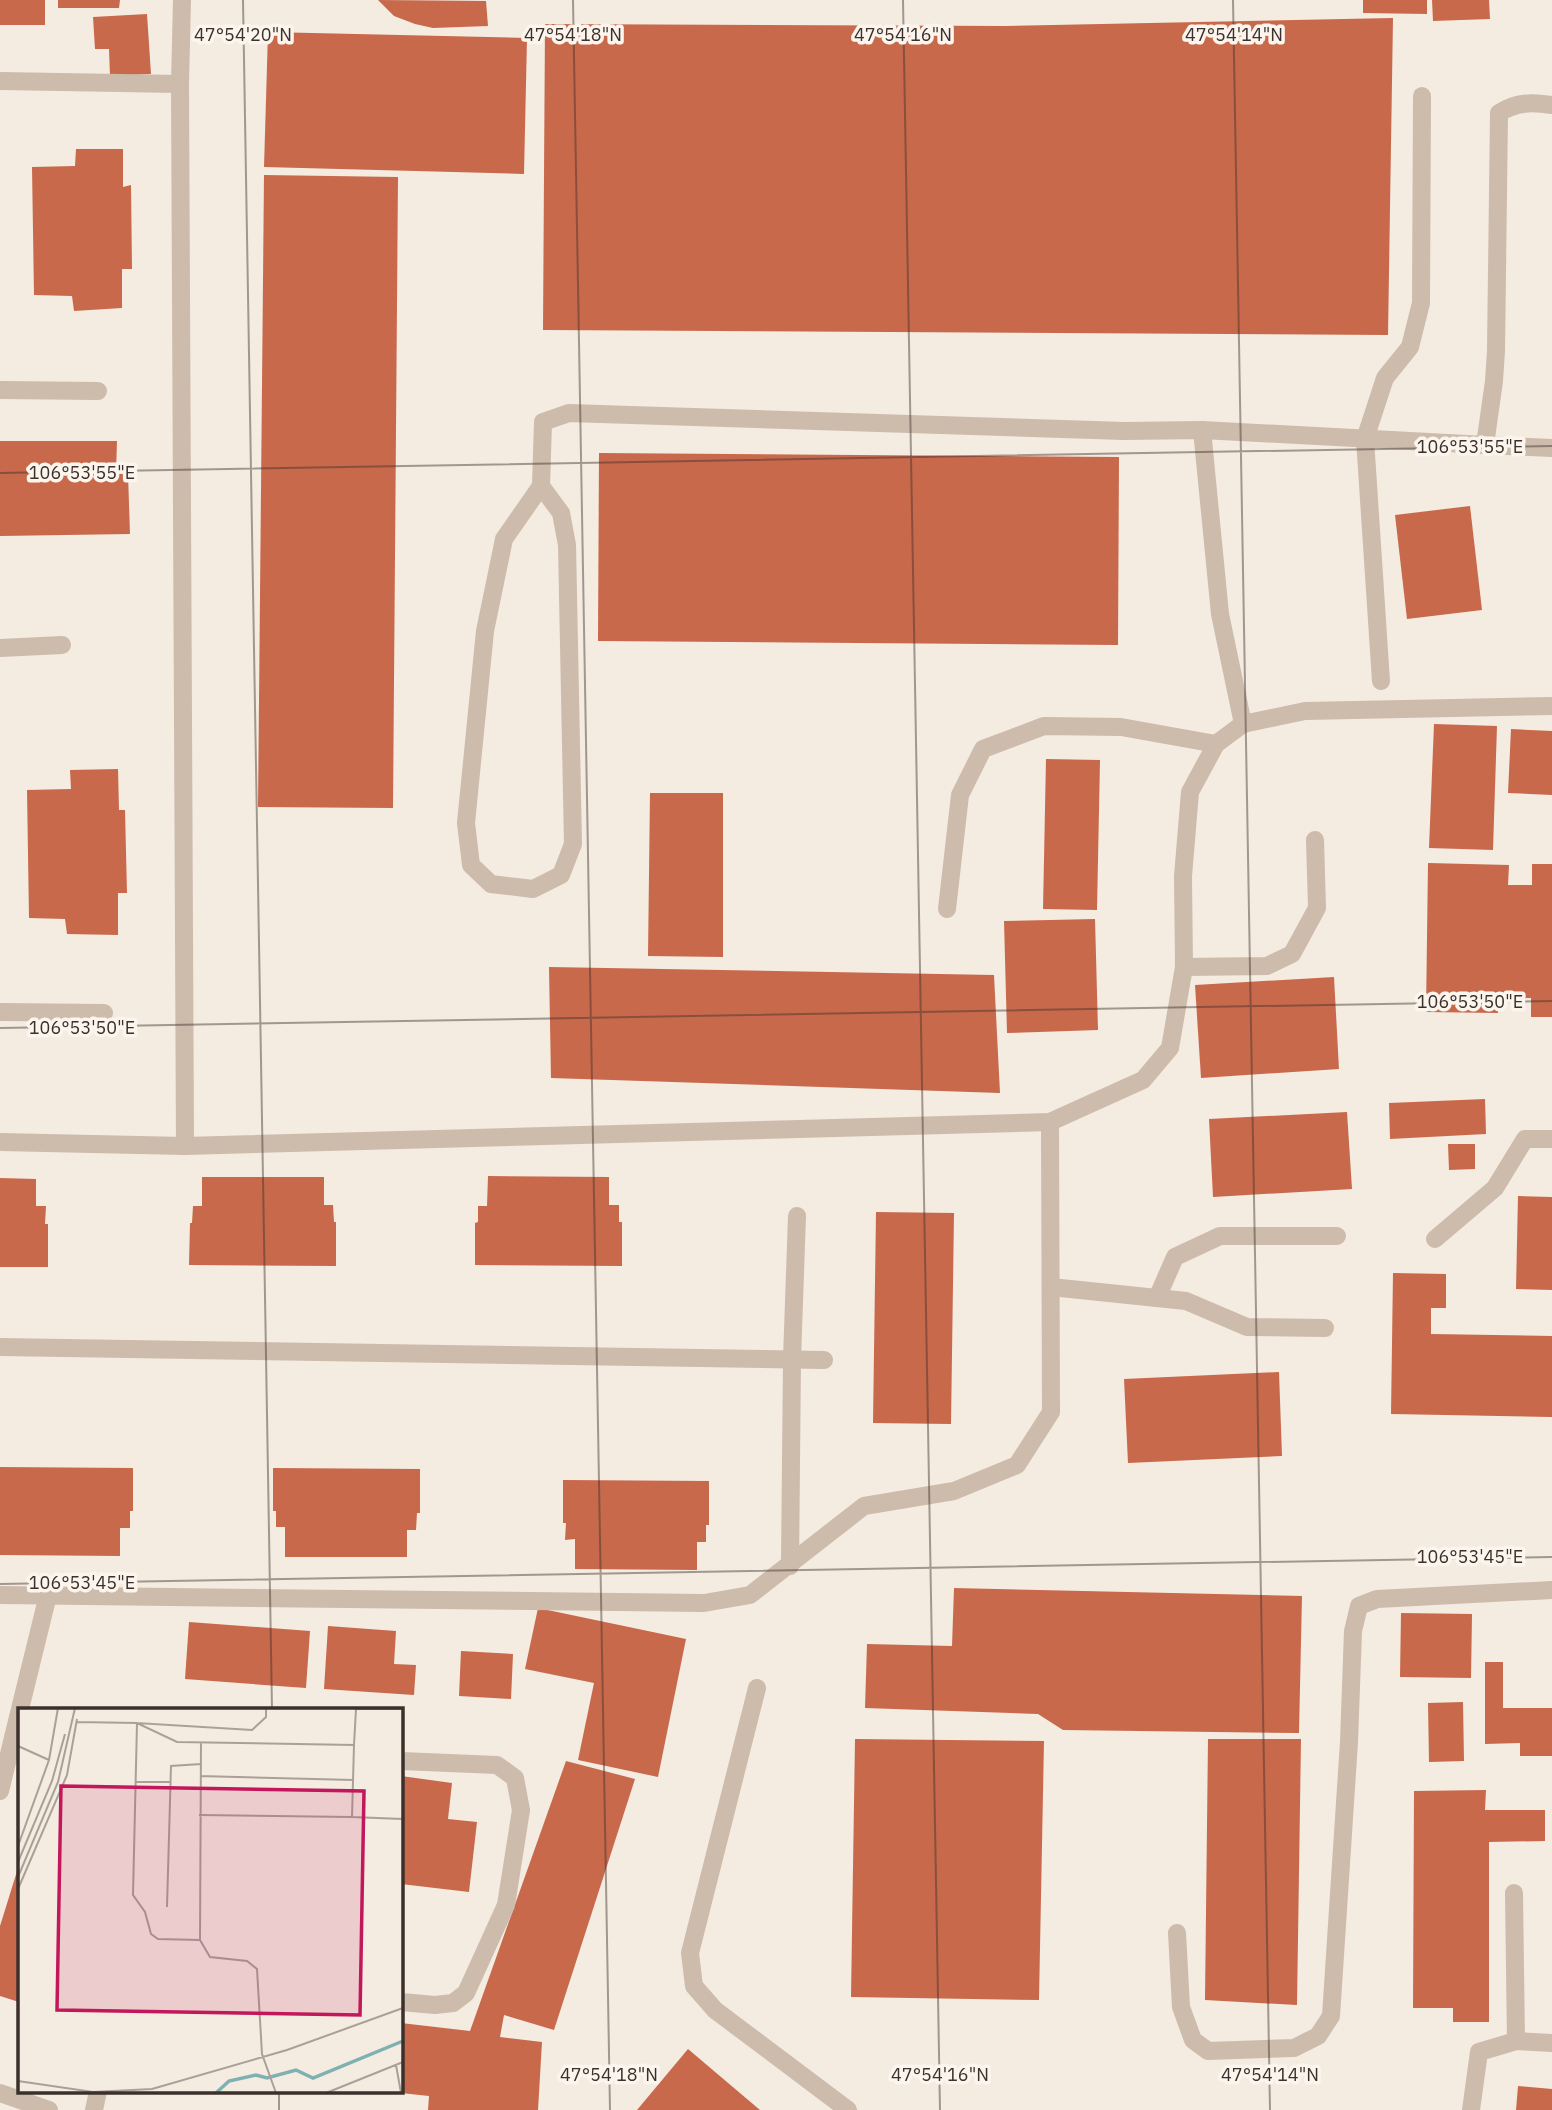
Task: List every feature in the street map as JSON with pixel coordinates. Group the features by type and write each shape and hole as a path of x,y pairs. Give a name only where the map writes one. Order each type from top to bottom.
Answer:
{"street":[{"path":"182,0 180,84 185,1146"},
{"path":"0,81 180,84"},
{"path":"1381,681 1365,439 1385,379 1410,347 1421,303 1422,96"},
{"path":"1485,446 1496,351 1499,113 1511,105 1552,105"},
{"path":"0,390 98,391"},
{"path":"541,486 561,513 568,545 573,844 561,875 533,889 491,884 471,865 466,823 485,631 504,538 541,486 543,422 569,414 1124,431 1202,430 1552,448"},
{"path":"1202,430 1220,614 1243,724"},
{"path":"0,648 62,645"},
{"path":"0,1142 185,1146 1050,1122 1143,1080 1170,1048 1184,967 1183,876 1190,792 1216,744 1243,724 1304,711 1552,706"},
{"path":"947,909 960,795 983,749 1044,726 1121,727 1216,744"},
{"path":"1184,967 1267,966 1292,954 1317,908 1314,840"},
{"path":"0,1012 104,1013"},
{"path":"0,1595 704,1603 750,1595 864,1506 954,1491 1017,1465 1051,1412 1050,1122"},
{"path":"1435,1239 1495,1188 1525,1139 1552,1139"},
{"path":"790,1566 792,1359 797,1216"},
{"path":"1157,1298 1175,1258 1220,1236 1337,1236"},
{"path":"1051,1287 1186,1301 1247,1327 1325,1328"},
{"path":"0,1347 824,1360"},
{"path":"1177,1933 1181,2007 1193,2040 1208,2051 1294,2048 1318,2036 1331,2016 1349,1742 1353,1631 1359,1606 1377,1599 1552,1590"},
{"path":"21,1708 48,1595"},
{"path":"757,1688 690,1954 694,1986 716,2010 848,2110"},
{"path":"0,1791 18,1719"},
{"path":"402,1761 497,1765 515,1778 521,1810 506,1905 466,1993 453,2003 435,2005 402,2001"},
{"path":"1514,1893 1516,2040"},
{"path":"1471,2110 1479,2052 1516,2040 1552,2043"},
{"path":"93,2110 98,2092"},
{"path":"0,2094 49,2110"}],"building":[{"path":"0,0 45,0 45,25 0,25"},
{"path":"58,0 120,0 119,8 58,8"},
{"path":"378,0 486,1 488,26 433,28 415,24 394,16"},
{"path":"1363,0 1427,0 1427,14 1363,13"},
{"path":"1432,0 1489,0 1490,19 1433,21"},
{"path":"147,14 151,74 110,76 109,49 95,49 93,17"},
{"path":"1393,18 1388,335 543,330 545,24 1005,26"},
{"path":"268,32 527,38 524,174 264,167"},
{"path":"76,149 123,149 123,187 131,185 132,269 122,269 122,308 74,311 72,296 34,295 32,167 75,166"},
{"path":"264,175 398,177 393,808 258,807"},
{"path":"0,441 117,441 116,473 128,474 130,534 0,536"},
{"path":"599,453 1119,457 1118,645 598,641"},
{"path":"1470,506 1482,610 1407,619 1395,515"},
{"path":"1434,724 1497,726 1493,850 1429,848"},
{"path":"1511,729 1552,731 1552,795 1508,793"},
{"path":"1046,759 1100,760 1097,910 1043,909"},
{"path":"118,769 119,810 125,810 127,893 118,893 118,935 67,934 65,919 29,918 27,790 71,789 70,770"},
{"path":"650,793 723,793 723,957 648,956"},
{"path":"1428,863 1509,865 1508,885 1532,885 1532,864 1552,864 1552,1017 1531,1017 1531,998 1499,998 1498,1013 1426,1012"},
{"path":"1095,919 1098,1030 1007,1033 1004,921"},
{"path":"549,967 994,975 1000,1093 551,1078"},
{"path":"1334,977 1339,1069 1201,1078 1195,985"},
{"path":"1485,1099 1486,1134 1390,1139 1389,1103"},
{"path":"1347,1112 1352,1189 1213,1197 1209,1119"},
{"path":"1448,1144 1475,1144 1475,1169 1449,1170"},
{"path":"488,1176 609,1177 609,1205 619,1205 619,1222 622,1222 622,1266 475,1265 475,1223 478,1222 478,1206 487,1206"},
{"path":"202,1177 324,1177 324,1205 333,1205 336,1222 336,1266 189,1265 190,1223 193,1206 202,1206"},
{"path":"0,1178 36,1179 36,1206 46,1206 48,1267 0,1267"},
{"path":"1518,1196 1552,1197 1552,1290 1516,1289"},
{"path":"876,1212 954,1213 951,1424 873,1423"},
{"path":"1393,1273 1446,1274 1446,1308 1431,1308 1431,1334 1552,1336 1552,1417 1391,1414"},
{"path":"1279,1372 1282,1456 1128,1463 1124,1379"},
{"path":"0,1467 133,1468 133,1511 130,1511 130,1528 120,1528 120,1556 0,1555"},
{"path":"273,1468 420,1469 420,1513 417,1513 416,1530 407,1530 407,1557 285,1557 285,1527 276,1527 276,1511 273,1511"},
{"path":"563,1480 709,1481 709,1525 706,1525 706,1542 697,1542 697,1570 575,1569 575,1539 565,1540"},
{"path":"954,1588 1302,1596 1299,1733 1063,1730 1038,1714 865,1708 867,1644 952,1646"},
{"path":"538,1608 686,1639 658,1777 578,1760 594,1683 525,1669"},
{"path":"1401,1613 1472,1614 1471,1678 1400,1677"},
{"path":"189,1622 310,1631 306,1688 185,1679"},
{"path":"328,1626 396,1631 394,1664 416,1665 414,1695 324,1689"},
{"path":"461,1651 513,1654 511,1699 459,1696"},
{"path":"1485,1662 1503,1662 1503,1708 1552,1708 1552,1756 1520,1756 1520,1743 1485,1744"},
{"path":"1463,1702 1464,1761 1429,1762 1428,1703"},
{"path":"855,1739 1044,1741 1039,2000 851,1997"},
{"path":"1208,1739 1301,1739 1297,2005 1205,2000"},
{"path":"566,1761 635,1779 554,2030 504,2015 500,2037 542,2042 538,2110 428,2110 429,2096 401,2093 402,2023 470,2031"},
{"path":"402,1776 452,1783 448,1819 477,1822 469,1892 402,1884"},
{"path":"1486,1790 1485,1810 1545,1810 1545,1841 1489,1842 1489,2022 1453,2022 1453,2008 1413,2008 1414,1791"},
{"path":"18,1868 18,2002 0,1996 0,1926"},
{"path":"688,2049 760,2110 637,2110"},
{"path":"1518,2086 1552,2089 1552,2110 1516,2110"}]}
